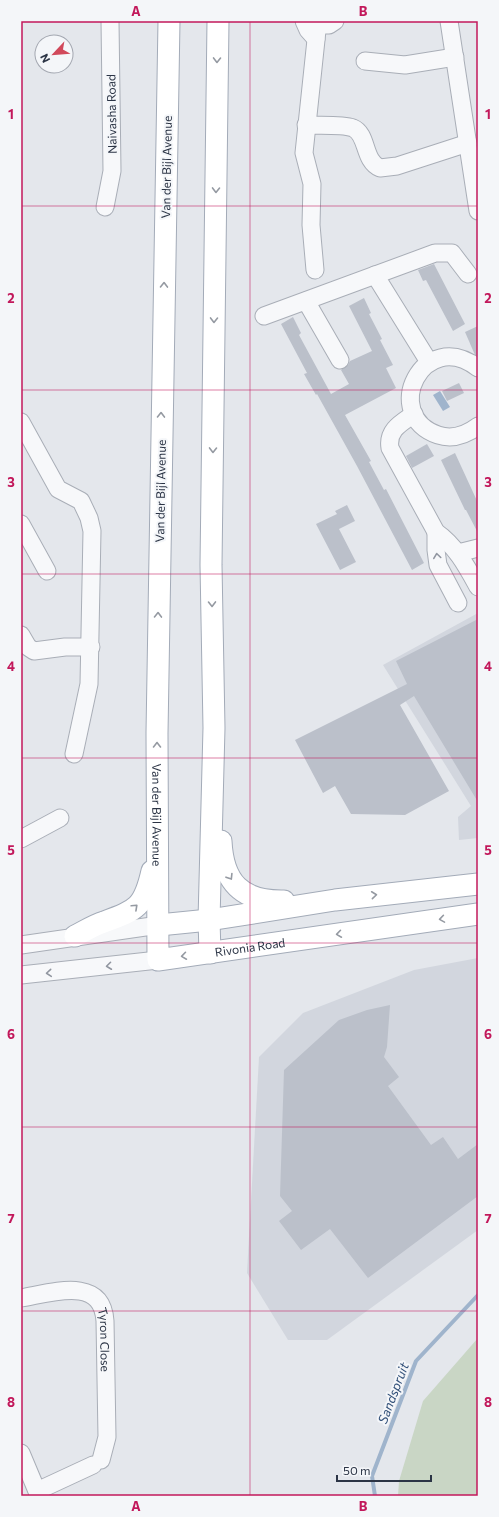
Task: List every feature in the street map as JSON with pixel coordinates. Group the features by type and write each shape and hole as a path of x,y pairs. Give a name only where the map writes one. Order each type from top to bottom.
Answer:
{"main road":[{"name":"Van der Bijl Avenue","path":"158,960 159,925 156,854 159,500 169,21"},
{"path":"210,952 209,920 214,728 212,565 218,21"},
{"path":"214,728 222,857 229,877 243,892 264,900 336,900"},
{"path":"76,936 103,922 128,913 140,903 149,884 156,854"},
{"path":"159,925 209,920 336,900 478,884"},
{"name":"Rivonia Road","path":"158,960 478,914"}],"street":[{"name":"Naivasha Road","path":"105,206 112,171 110,21"},
{"path":"315,270 311,224 312,184 304,153 306,125 314,27 329,25 335,21"},
{"path":"449,21 456,57 478,211"},
{"path":"365,61 405,65 456,57"},
{"path":"306,125 353,128 360,135 372,162 380,168 397,166 468,143"},
{"path":"264,316 435,253 447,252 455,256 468,274"},
{"path":"375,276 429,362"},
{"path":"306,301 340,360"},
{"path":"478,368 470,362 455,357 439,358 429,362 420,370 410,391 410,403 414,414 421,425 431,432 443,437 456,437 468,433 478,426"},
{"path":"414,414 393,430 389,441 390,448 436,532 448,541 458,553 478,587"},
{"path":"21,422 58,490 81,501 89,518 92,531 91,647 89,684 74,754"},
{"path":"21,524 47,571"},
{"path":"436,532 438,565 458,603"},
{"path":"458,553 478,548"},
{"path":"21,635 28,647 34,651 65,647 91,647"},
{"path":"21,839 60,818"},
{"path":"21,945 159,925"},
{"name":"Rivonia Road","path":"21,976 158,960"},
{"name":"Tyron Close","path":"21,1298 77,1290 96,1297 102,1306 105,1321 106,1445 97,1466 41,1494"},
{"path":"21,1453 41,1494"}],"shaded area":[{"path":"478,613 478,838 459,840 458,817 471,806 383,665"},
{"path":"478,958 478,1230 327,1340 288,1340 247,1273 259,1057 303,1013 414,970"}],"green space":[{"path":"478,1338 478,1496 398,1496 399,1481 423,1401"}],"water":[{"path":"440,391 450,407 443,411 433,395"}],"building":[{"path":"434,264 465,324 453,331 426,280 423,281 418,270"},
{"path":"364,298 371,313 369,314 382,339 380,340 393,365 386,368 396,388 345,415 371,461 369,462 384,490 386,489 424,563 412,570 357,466 317,394 316,395 304,374 307,373 281,324 293,317 301,333 299,335 331,394 349,384 341,370 348,365 350,361 372,351 349,306"},
{"path":"478,326 478,357 475,355 465,332"},
{"path":"459,383 464,393 447,401 442,391"},
{"path":"427,444 434,456 412,468 406,456"},
{"path":"455,453 478,503 478,533 441,460"},
{"path":"347,505 355,521 339,529 356,562 340,570 316,524 337,514 335,511"},
{"path":"478,619 478,802 414,696 400,705 449,791 405,815 351,814 335,786 323,793 295,740 407,684 396,661"},
{"path":"390,1005 387,1047 384,1057 399,1077 388,1086 431,1145 443,1137 458,1159 478,1144 478,1196 368,1278 330,1229 301,1250 279,1221 292,1211 280,1196 284,1070 339,1020 367,1010"}],"waterway":[{"name":"Sandspruit","path":"375,1496 372,1476 416,1361 478,1295"}]}
